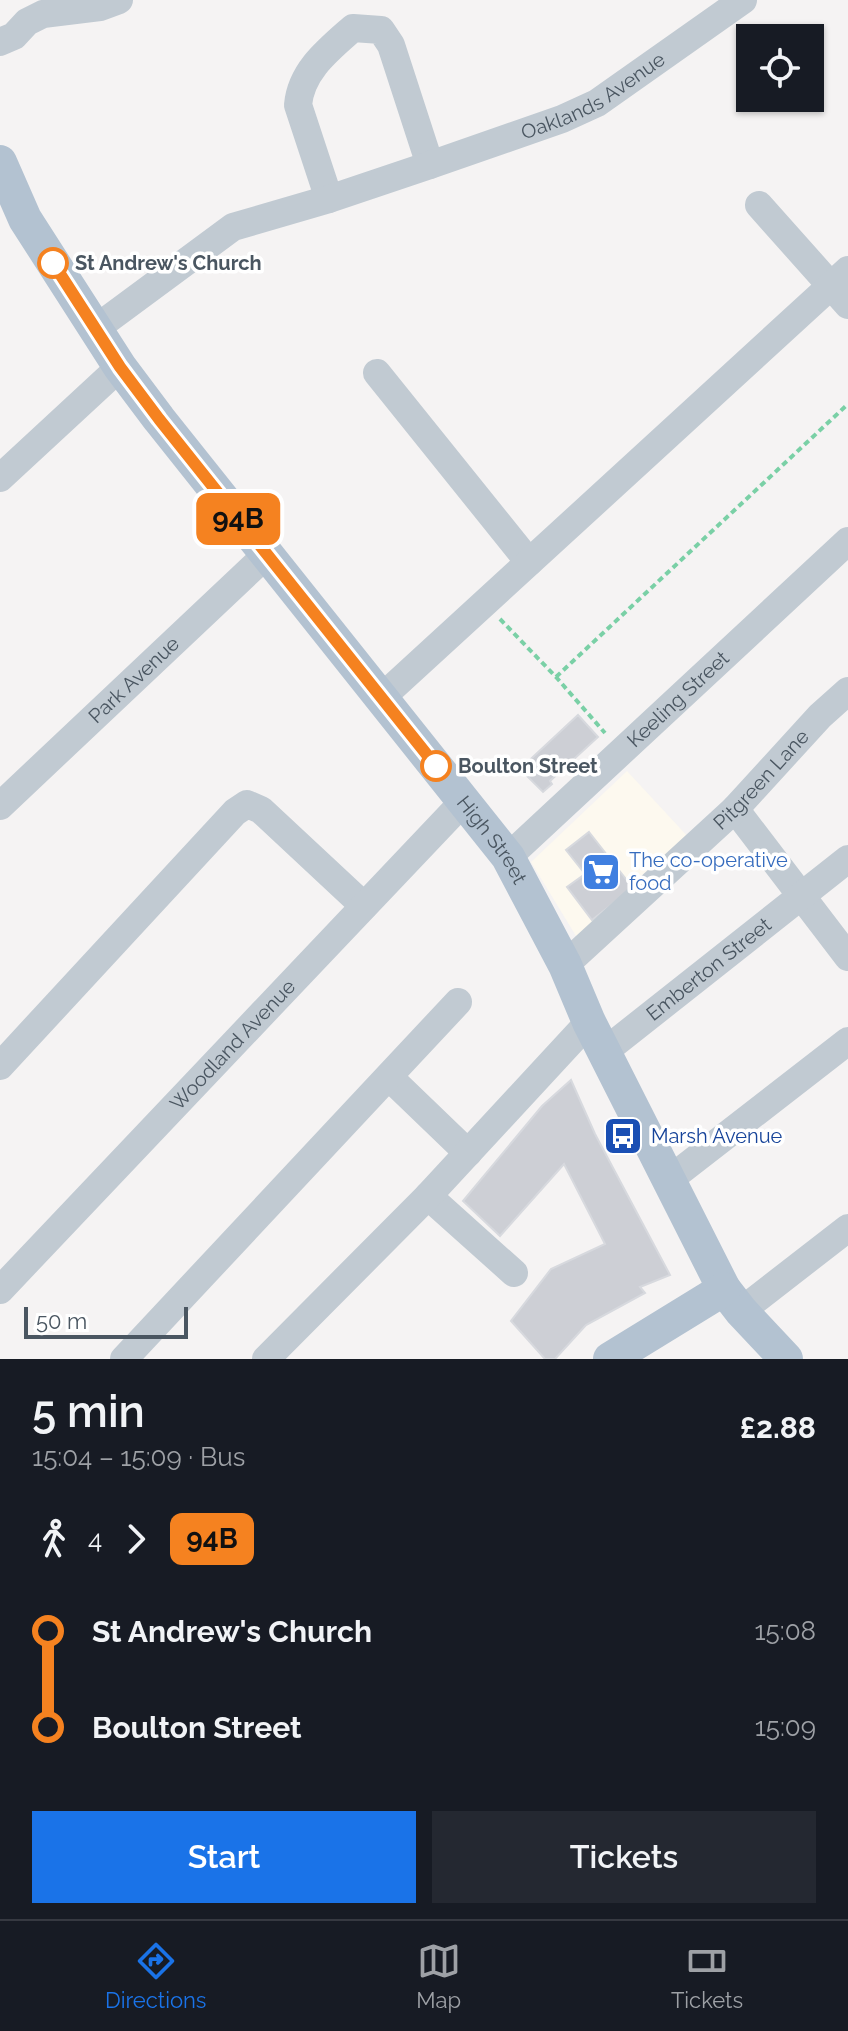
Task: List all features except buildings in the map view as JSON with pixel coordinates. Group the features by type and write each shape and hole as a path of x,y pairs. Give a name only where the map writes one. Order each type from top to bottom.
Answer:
{"main road":[{"name":"High Street","path":"1,166 25,219 120,367 508,857 732,1300 786,1359"},
{"path":"610,1359 732,1300"}],"street":[{"path":"0,42 14,36 27,22 43,14 100,7 119,0"},
{"name":"Oaklands Avenue","path":"95,329 233,227 329,199 562,119 597,103 743,0"},
{"path":"329,199 298,105 299,90 318,59 353,28 381,30 391,45 430,165"},
{"path":"381,698 529,562 842,287 759,205"},
{"path":"0,478 120,367"},
{"path":"377,373 529,562"},
{"name":"Keeling Street","path":"508,857 848,541"},
{"name":"Park Avenue","path":"0,806 267,554"},
{"name":"Pitgreen Lane","path":"565,965 735,809 820,716 848,691"},
{"name":"Woodland Avenue","path":"0,1290 464,801"},
{"path":"0,1066 235,812 247,804 261,810 364,906"},
{"path":"735,809 848,957"},
{"name":"Emberton Street","path":"597,1037 800,896 848,859"},
{"path":"124,1359 458,1002"},
{"path":"266,1359 468,1153 597,1037"},
{"path":"670,1179 848,1041"},
{"path":"389,1077 468,1153"},
{"path":"428,1196 514,1273"},
{"path":"732,1300 848,1228"}],"path":[{"path":"556,677 848,404"},
{"path":"484,603 556,677 622,752"}],"shaded area":[{"path":"627,771 691,840 579,941 531,862"}],"bus line":[{"name":"94B","path":"53,263 120,367 159,419 436,766"}],"place":[{"name":"St Andrew's Church","path":"53,263"},
{"name":"Boulton Street","path":"436,766"},
{"name":"The co-operative food","path":"601,872"},
{"name":"Marsh Avenue","path":"623,1136"}]}
